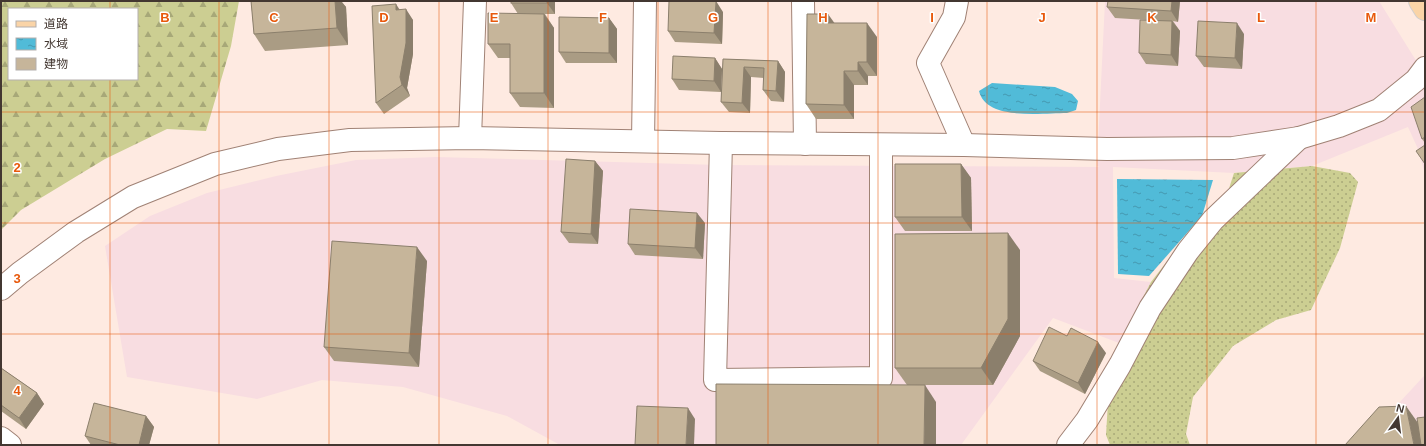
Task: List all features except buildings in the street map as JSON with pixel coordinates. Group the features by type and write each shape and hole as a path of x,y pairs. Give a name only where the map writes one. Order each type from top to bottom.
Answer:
{"main road":[{"path":"1420,1 1425,9"}],"street":[{"path":"470,138 475,1"},
{"path":"643,141 645,1"},
{"path":"803,1 805,144"},
{"path":"957,1 954,17 928,63 964,145"},
{"path":"1,289 20,272 76,232 133,197 215,164 278,149 350,140 470,138 721,143 964,145 1107,149 1233,148 1299,138 1339,126 1379,110 1416,80 1425,68"},
{"path":"1068,445 1091,414 1120,365 1150,308 1188,252 1213,220 1299,138"},
{"path":"721,143 715,380 881,378 881,145"},
{"path":"1,438 10,445"}],"shaded area":[{"path":"1105,1 1379,1 1425,75 1425,174 1418,149 1408,127 1312,166 1234,173 1113,167 1114,278 1151,282 1119,343 1053,318 961,445 560,445 507,416 403,387 322,380 257,399 127,377 105,246 150,216 207,193 276,176 356,160 436,157 719,165 1100,167 1097,166"},
{"path":"1425,375 1425,445 1360,445 1424,376"}],"green space":[{"path":"1,1 239,1 231,46 206,131 167,129 105,159 21,210 1,230"},
{"path":"1312,166 1350,173 1358,182 1340,248 1311,310 1276,320 1233,346 1193,397 1186,434 1190,445 1110,445 1106,435 1108,402 1119,343 1151,282 1202,216 1223,207 1234,173"}],"water":[{"path":"992,83 1055,87 1072,94 1078,101 1076,110 1067,113 1044,114 1003,111 992,107 984,101 979,91"},
{"path":"1117,179 1213,180 1202,216 1149,276 1118,274"}]}
